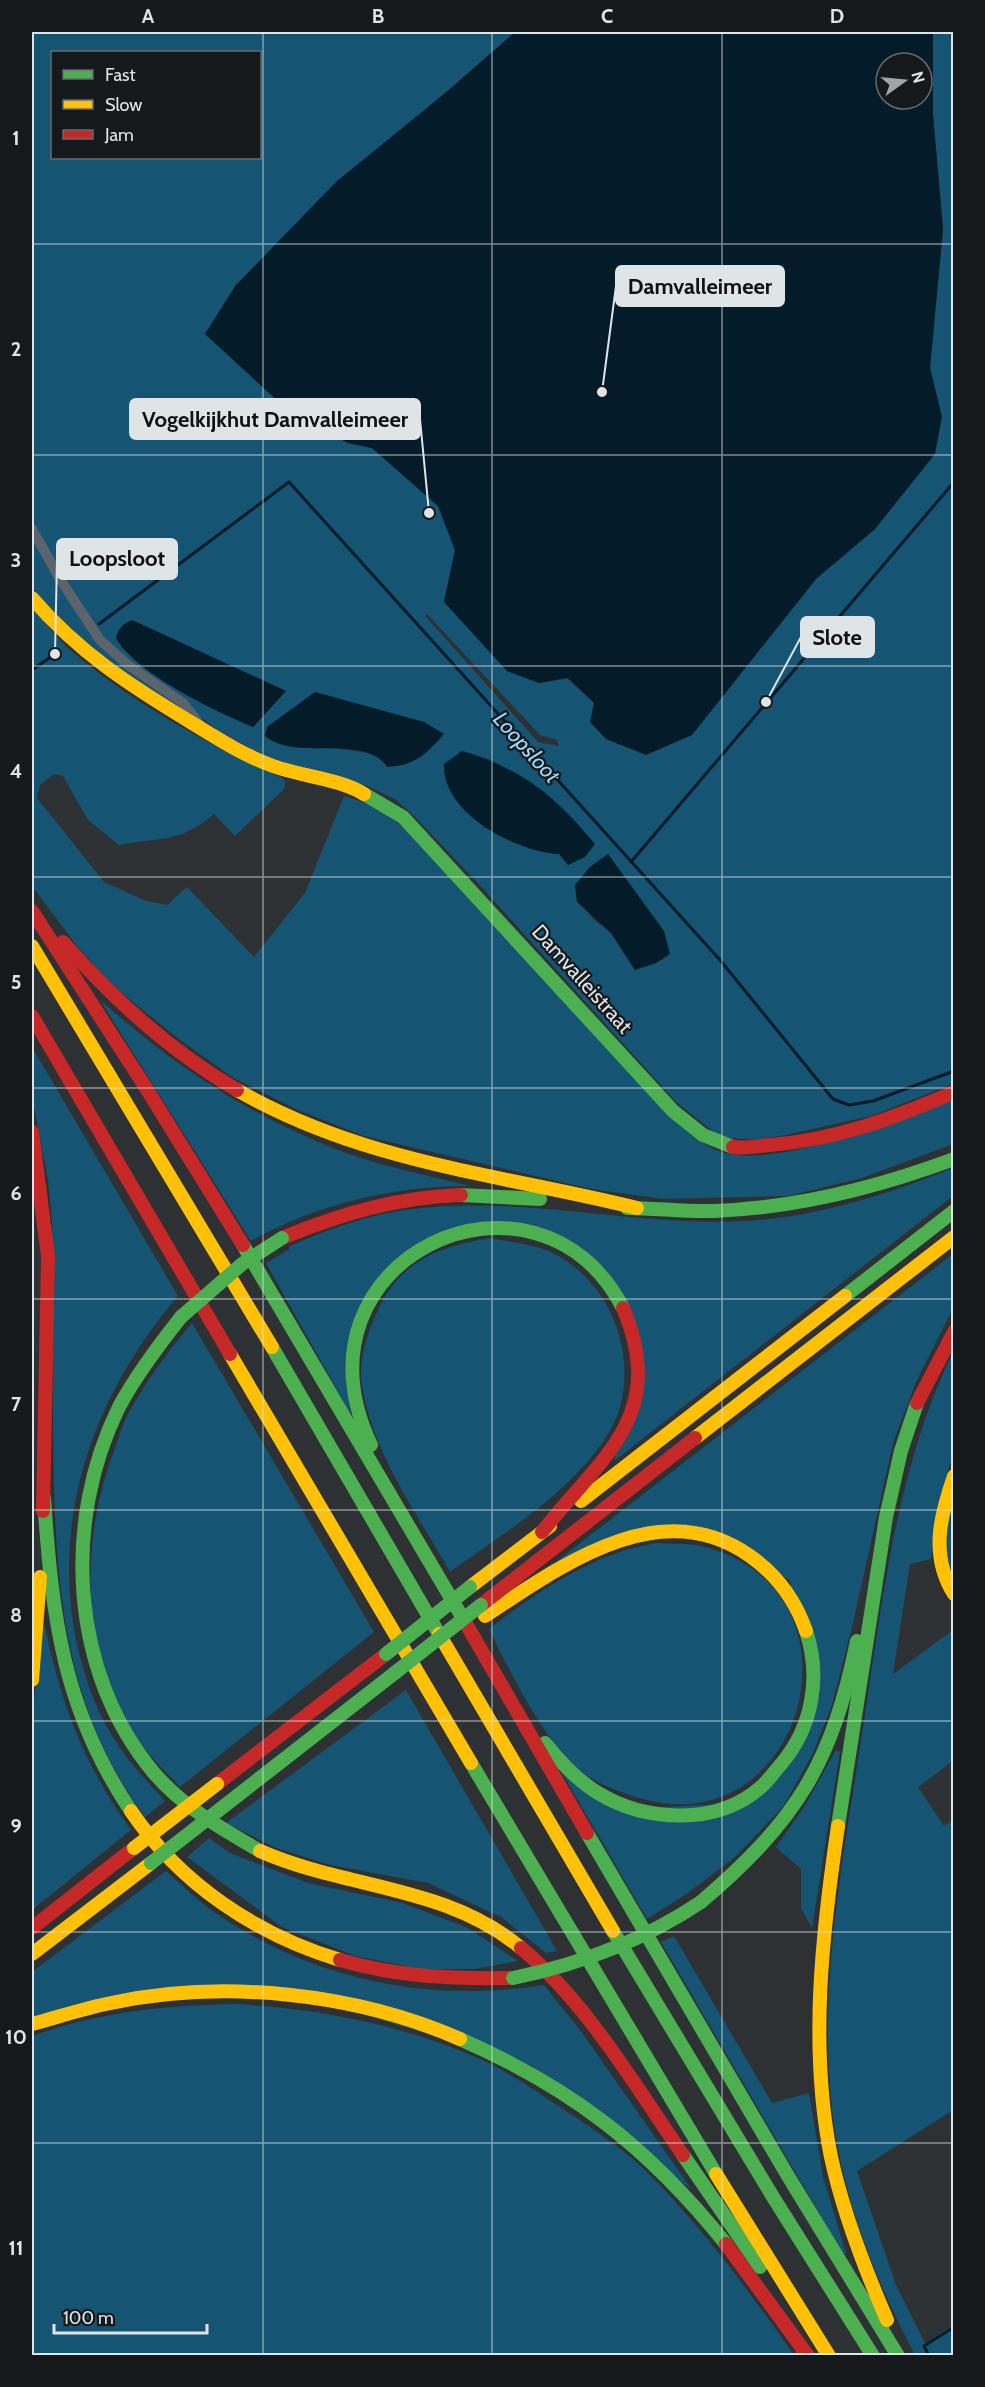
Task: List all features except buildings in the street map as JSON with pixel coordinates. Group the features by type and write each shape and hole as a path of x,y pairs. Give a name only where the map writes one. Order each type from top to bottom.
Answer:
{"main road":[{"name":"Damvalleistraat","path":"32,598 57,627 89,656 137,690 204,730 272,766 360,790 403,817 673,1111 716,1143 735,1148 804,1140 895,1118 954,1092"},
{"path":"32,898 87,970 138,1020 195,1064 268,1106 332,1135 402,1156 501,1181 638,1208"},
{"path":"32,911 186,1150 413,1532 798,2195 899,2355"},
{"path":"32,946 328,1442 547,1822 773,2197 873,2355"},
{"path":"32,1016 516,1840 829,2355"},
{"path":"32,1132 48,1256 44,1498 37,1633 32,1680"},
{"path":"799,2308 773,2286 581,2013 519,1946 489,1924 446,1904 291,1863 246,1846 197,1814 166,1786 124,1733 106,1697 86,1632 81,1557 84,1521 101,1453 118,1410 147,1361 181,1317 242,1264 282,1238 341,1213 375,1204 443,1194 487,1193 616,1208 713,1211 783,1207 864,1191 954,1159"},
{"path":"32,1928 954,1211"},
{"path":"413,1532 367,1438 355,1405 351,1359 361,1318 374,1290 414,1251 455,1233 498,1227 547,1238 587,1262 615,1293 633,1334 636,1353 638,1373 635,1399 619,1440 608,1458 586,1483 560,1506 542,1532"},
{"path":"483,1610 954,1237"},
{"path":"44,1498 51,1603 66,1672 78,1710 111,1781 131,1812 181,1870 211,1895 274,1936 349,1966 429,1980 513,1978 551,1971 621,1948 659,1930 700,1902 743,1865 781,1822 820,1763 843,1696 894,1476 911,1417 954,1332"},
{"path":"954,1476 938,1539 939,1561 945,1580 954,1594"},
{"path":"32,1954 445,1634 483,1610 611,1543 653,1532 699,1533 731,1543 751,1553 790,1591 802,1612 815,1661 812,1708 808,1722 791,1754 756,1791 721,1808 701,1814 679,1815 641,1811 600,1795 570,1773 554,1756 524,1710 502,1688"},
{"path":"879,1548 873,1610 842,1793 822,1950 820,2058 827,2133 835,2173 853,2235 899,2355"},
{"path":"32,2024 67,2013 147,1996 253,1992 344,2002 412,2019 445,2031 522,2065 596,2114 649,2158 738,2256 808,2355"}],"street":[{"name":"Damvalleistraat","path":"32,529 60,579 100,640 128,665 183,704 204,730"}],"shaded area":[{"path":"32,32 515,32 397,134 236,285 205,334 348,443 372,448 438,506 455,550 444,602 539,683 567,678 594,703 817,578 875,529 942,417 930,368 943,229 933,115 933,32 950,32 954,83 954,331 951,357 954,357 953,1084 871,1116 786,1135 752,1140 720,1137 675,1101 477,882 395,799 365,785 280,765 217,730 108,644 39,537 32,521","holes":["427,614 540,735 557,740 559,746 538,742 425,616","132,620 286,691 177,689 121,647","315,692 337,699 405,766 368,753 342,749","462,751 489,759 503,767 587,854 569,865 560,854 529,848 483,827","642,904 664,931 664,959 635,970 611,933 593,919 582,905"]},
{"path":"515,32 933,32 933,51 874,51 874,111 933,111 943,229 930,368 942,417 935,454 875,529 817,578 692,735 646,755 606,739 590,722 594,703 568,678 539,683 507,671 444,602 455,550 438,506 372,448 348,443 295,417 205,334 236,285 337,181 454,86"},
{"path":"32,536 98,641 181,705 181,710 101,656 67,625 32,587"},
{"path":"32,608 69,649 121,689 203,739 283,778 285,782 282,791 235,836 214,814 191,830 180,834 119,845 88,820 63,776 54,774 40,785 37,798 104,882 146,901 167,905 187,887 254,957 305,893 344,796 352,798 383,812 404,828 689,1132 708,1146 729,1154 782,1153 842,1138 953,1099 953,1144 862,1178 788,1196 663,1199 591,1189 364,1136 298,1110 232,1077 176,1037 112,985 77,946 32,886"},
{"path":"132,620 286,691 253,727 237,720 178,690 140,665 116,638 122,626"},
{"path":"315,692 424,722 444,734 419,758 405,764 387,767 377,757 363,751 294,747 278,743 265,736 267,727"},
{"path":"462,751 484,758 521,776 551,798 566,811 595,844 585,857 568,865 559,854 542,852 504,838 468,814 455,799 447,782 444,764"},
{"path":"608,854 664,931 670,954 656,963 635,970 611,933 577,902 575,885 590,867"},
{"path":"100,1000 186,1068 247,1107 279,1124 361,1158 470,1186 413,1189 356,1200 302,1217 251,1241"},
{"path":"32,1047 178,1296 149,1333 124,1373 103,1414 86,1457 75,1501 70,1547 70,1593 76,1640 90,1688 99,1712 117,1743 136,1769 165,1801 145,1817 115,1770 92,1722 76,1672 65,1621 55,1516 52,1220 48,1180 32,1097"},
{"path":"953,1168 953,1196 614,1461 641,1354 587,1256 479,1224 370,1288 350,1413 266,1263 290,1249 288,1247 334,1228 365,1218 413,1209 496,1206 702,1222 771,1219 825,1210 877,1196"},
{"path":"489,1238 529,1245 551,1252 574,1267 594,1286 609,1309 619,1334 624,1361 624,1388 617,1414 605,1439 572,1478 534,1512 450,1572 399,1484 377,1439 361,1381 362,1360 373,1321 386,1295 397,1280 422,1259 437,1252"},
{"path":"953,1254 953,1308 916,1382 893,1443 854,1619 832,1705 813,1753 783,1807 735,1857 688,1893 647,1919 562,1773 619,1810 750,1802 820,1694 789,1580 705,1529 557,1561"},
{"path":"32,1258 34,1327 32,1549"},
{"path":"192,1323 374,1632 180,1787 143,1747 122,1714 107,1678 97,1641 91,1603 91,1564 94,1525 102,1488 124,1421 166,1355"},
{"path":"953,1352 953,1455 938,1502 931,1559 910,1564 893,1674 953,1630 953,1761 918,1787 944,1826 953,1820 953,2110 857,2171 896,2285 925,2343 953,2325 953,2355 915,2355 889,2303 867,2249 842,2166 830,2087 829,1986 846,1834 893,1540 917,1444 933,1397"},
{"path":"953,1495 953,1586 947,1560 946,1540"},
{"path":"656,1543 701,1546 756,1571 789,1611 802,1658 798,1708 777,1752 742,1786 694,1803 636,1797 615,1790 583,1773 569,1761 542,1726 489,1629 547,1588 589,1565 611,1555"},
{"path":"44,1622 66,1706 86,1755 131,1830 32,1910 32,1715"},
{"path":"406,1690 557,1951 546,1953 501,1917 428,1883 330,1865 276,1848 226,1823"},
{"path":"836,1750 840,1752 812,1928 801,1908 801,1869 776,1847 804,1807"},
{"path":"209,1838 230,1853 308,1883 403,1903 468,1928 518,1961 475,1969 421,1969 355,1956 282,1927 187,1857"},
{"path":"166,1871 207,1907 245,1932 284,1952 325,1968 368,1980 455,1991 499,1990 544,1985 583,2034 692,2190 532,2066 270,1986 32,2018 32,1972"},
{"path":"674,1936 772,2103 809,2093 823,2177 846,2253 843,2254 661,1942"},
{"path":"237,2004 299,2010 392,2028 480,2059 524,2083 627,2154 667,2192 724,2260 794,2355 32,2355 32,2036 82,2021 133,2011"}],"waterway":[{"name":"Loopsloot","path":"99,624 289,482 720,960 833,1099 849,1105 873,1101 954,1071"},
{"path":"631,862 954,482"},
{"name":"Loopsloot","path":"32,670 55,654"},
{"path":"929,2356 924,2346 954,2327"}],"traffic: fast":[{"path":"364,794 403,817 673,1111 703,1135 733,1147"},
{"path":"627,1208 714,1211 776,1206 836,1195 895,1179 954,1159"},
{"path":"461,1195 540,1199"},
{"path":"845,1296 954,1211"},
{"path":"371,1445 353,1378 361,1321 389,1275 431,1244 482,1229 535,1233 584,1259 623,1308"},
{"path":"181,1317 242,1264 282,1238"},
{"path":"243,1245 465,1622"},
{"path":"181,1317 126,1395 101,1452 89,1499 83,1547 84,1596 91,1644 105,1690 126,1733 154,1773 190,1807 260,1851"},
{"path":"272,1347 439,1634"},
{"path":"838,1826 886,1517 901,1451 917,1403"},
{"path":"44,1498 51,1583 65,1661 90,1736 108,1773 131,1811"},
{"path":"386,1654 470,1587"},
{"path":"396,1672 481,1605"},
{"path":"545,1743 563,1764 598,1793 638,1810 681,1816 703,1814 743,1800 764,1784 793,1749 807,1717 813,1683 813,1665 806,1631"},
{"path":"701,1902 762,1844 786,1816 805,1787 822,1756 835,1722 857,1641"},
{"path":"237,1796 396,1672"},
{"path":"471,1763 716,2174"},
{"path":"151,1863 237,1796"},
{"path":"587,1833 788,2176 898,2356"},
{"path":"513,1978 563,1966 611,1949 657,1928 701,1902"},
{"path":"613,1931 773,2197 873,2356"},
{"path":"460,2039 538,2078 606,2124 668,2178 726,2244"},
{"path":"683,2155 760,2267"}],"traffic: slow":[{"path":"32,598 68,636 87,652 148,696 222,741 273,766 332,781 364,794"},
{"path":"32,946 272,1347"},
{"path":"237,1090 285,1115 383,1150 433,1164 637,1208"},
{"path":"695,1438 954,1237"},
{"path":"581,1501 845,1296"},
{"path":"230,1354 471,1763"},
{"path":"954,1476 945,1506 940,1536 942,1565 954,1594"},
{"path":"470,1587 550,1526"},
{"path":"485,1616 579,1558 612,1543 647,1534 681,1531 716,1538 760,1563 791,1598 806,1631"},
{"path":"32,1680 40,1577"},
{"path":"439,1634 613,1931"},
{"path":"134,1848 217,1784"},
{"path":"131,1811 173,1862 223,1903 250,1921 279,1936 340,1960"},
{"path":"838,1826 827,1908 820,1991 819,2033 824,2116 831,2157 848,2219 887,2320"},
{"path":"260,1851 293,1863 395,1890 461,1912 492,1927 521,1948"},
{"path":"32,1954 151,1863"},
{"path":"32,2024 101,2005 154,1996 198,1992 243,1992 333,2001 419,2023 460,2039"},
{"path":"716,2174 829,2356"}],"traffic: jam":[{"path":"32,911 146,1088 243,1245"},
{"path":"63,942 102,984 144,1023 189,1059 237,1090"},
{"path":"32,1016 230,1354"},
{"path":"733,1147 747,1148 794,1142 841,1133 887,1119 954,1092"},
{"path":"32,1132 48,1256 43,1511"},
{"path":"282,1238 326,1221 370,1208 415,1199 461,1195"},
{"path":"542,1532 606,1457 622,1432 633,1407 638,1378 635,1346 623,1308"},
{"path":"917,1403 954,1332"},
{"path":"481,1605 695,1438"},
{"path":"465,1622 587,1833"},
{"path":"217,1784 386,1654"},
{"path":"32,1928 134,1848"},
{"path":"521,1948 545,1970 588,2019 628,2073 683,2155"},
{"path":"340,1960 383,1970 426,1976 513,1978"},
{"path":"726,2244 808,2356"}],"place":[{"name":"Damvalleimeer","path":"602,392"},
{"name":"Vogelkijkhut Damvalleimeer","path":"429,513"},
{"name":"Loopsloot","path":"55,654"},
{"name":"Slote","path":"766,702"}]}
